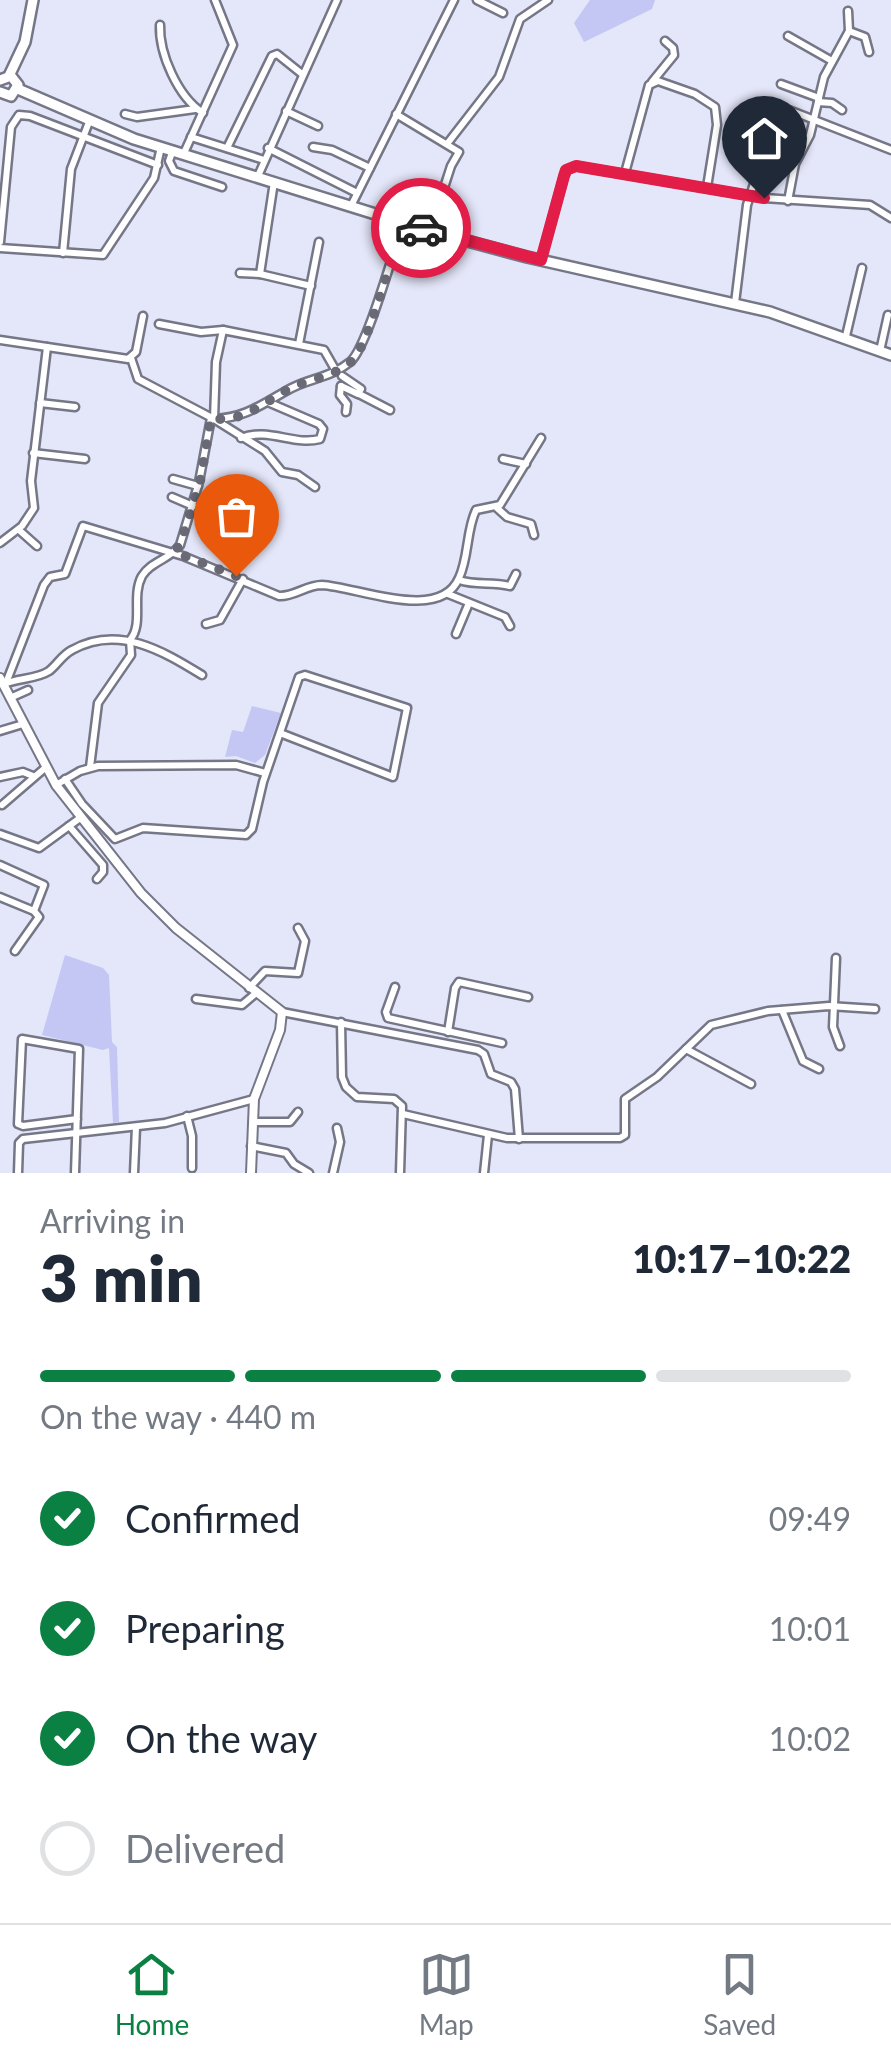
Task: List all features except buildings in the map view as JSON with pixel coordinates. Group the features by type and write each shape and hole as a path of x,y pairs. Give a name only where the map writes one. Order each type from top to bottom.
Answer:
{"main road":[{"path":"18,90 17,81 4,78 25,42 33,0"},
{"path":"1,93 13,95 18,90"},
{"path":"18,90 89,122 430,231 541,260 735,302 797,319 886,353"}],"street":[{"path":"184,154 199,111 233,46 216,0"},
{"path":"258,176 338,0"},
{"path":"351,206 454,0"},
{"path":"477,0 504,13"},
{"path":"451,145 498,77 520,19 548,0"},
{"path":"788,200 795,164 808,141 832,61 849,31 848,11"},
{"path":"160,25 161,44 183,94 199,111"},
{"path":"849,31 865,37 868,52"},
{"path":"788,36 832,61"},
{"path":"625,173 652,82 674,55 673,48 665,42"},
{"path":"227,148 272,56 277,54 302,74"},
{"path":"652,82 695,94 715,107 717,125 707,187"},
{"path":"781,84 842,110"},
{"path":"286,110 318,126"},
{"path":"789,110 891,149"},
{"path":"125,114 137,117 199,111"},
{"path":"396,114 451,145 458,156 451,166 430,231"},
{"path":"158,165 30,116 16,116 10,127 0,245 64,254 100,256 107,252 154,178 158,165 161,146"},
{"path":"64,254 71,168 89,122"},
{"path":"735,302 749,196 770,135"},
{"path":"191,137 264,160"},
{"path":"313,147 332,150 370,168"},
{"path":"268,148 357,193"},
{"path":"173,150 169,161 174,170 222,187"},
{"path":"541,260 566,170 583,166 749,196 870,205 891,218"},
{"path":"260,274 274,182"},
{"path":"213,419 240,416 270,403 290,388 341,371 358,352 403,222"},
{"path":"300,344 320,242"},
{"path":"846,336 862,268"},
{"path":"240,273 312,286"},
{"path":"886,353 888,315"},
{"path":"131,358 136,352 143,316"},
{"path":"159,324 201,332 223,330 324,350 361,388 359,394"},
{"path":"90,767 98,703 129,662 130,640 136,632 137,593 144,573 174,552 193,506 213,419 216,362 223,330"},
{"path":"0,340 131,358"},
{"path":"0,543 19,530 34,508 31,484 48,348"},
{"path":"131,358 138,379 265,451 282,472 298,475 315,486"},
{"path":"341,371 340,395 347,404 346,412"},
{"path":"341,386 390,410"},
{"path":"40,403 74,407"},
{"path":"241,438 264,434 303,441 320,439 319,424 270,403"},
{"path":"497,508 541,438"},
{"path":"34,453 85,459"},
{"path":"503,459 526,464"},
{"path":"174,479 198,486"},
{"path":"172,497 193,506"},
{"path":"519,1140 518,1100 511,1082 491,1074 484,1054 478,1050 282,1012 150,903 56,785 3,682 40,592 50,578 65,574 83,526 174,552 284,596 322,585 420,601 448,594 459,580 474,513 479,508 497,508 506,517 531,524 534,536"},
{"path":"19,530 37,546"},
{"path":"459,580 510,586 516,574"},
{"path":"206,624 220,620 242,579"},
{"path":"448,594 505,617 510,626"},
{"path":"456,634 469,602"},
{"path":"3,682 47,672 65,654 83,645 130,640 159,649 202,675"},
{"path":"65,779 112,838 120,840 143,828 242,836 251,832 266,773 280,733 300,676 405,705 408,711 393,776 280,733"},
{"path":"10,698 28,690"},
{"path":"0,730 23,724"},
{"path":"56,785 90,767 232,765 266,773"},
{"path":"2,805 45,768"},
{"path":"0,777 22,772 33,776"},
{"path":"0,834 39,848 80,818"},
{"path":"69,826 103,865 104,872 97,880"},
{"path":"0,865 44,885 34,911"},
{"path":"0,897 34,911 39,917 15,951"},
{"path":"196,999 242,1005 265,970 298,972 305,941 298,928"},
{"path":"836,958 833,1031 840,1046"},
{"path":"446,1042 459,982 528,997"},
{"path":"396,987 386,1016 502,1043"},
{"path":"402,1114 519,1140 620,1138 625,1135 625,1099 658,1076 711,1025 782,1010 834,1006 874,1009"},
{"path":"782,1010 803,1060 819,1069"},
{"path":"251,1173 254,1099 280,1030 282,1012"},
{"path":"399,1033 401,1021"},
{"path":"341,1022 344,1084 357,1097 397,1100 402,1114 400,1173"},
{"path":"414,1036 416,1024"},
{"path":"75,1173 76,1132 77,1119 79,1049 22,1039 18,1124 77,1119"},
{"path":"686,1049 751,1084"},
{"path":"18,1173 21,1140 136,1127 254,1099"},
{"path":"252,1122 290,1122 298,1112"},
{"path":"187,1116 192,1168"},
{"path":"134,1173 136,1127"},
{"path":"334,1173 340,1142 337,1128"},
{"path":"484,1173 488,1135"},
{"path":"251,1146 286,1154 309,1173"}],"shaded area":[{"path":"590,0 655,0 652,9 584,42 574,23"},
{"path":"252,706 281,713 265,755 255,763 236,756 225,757 232,730 243,732"},
{"path":"65,955 103,968 109,975 112,1042 117,1047 119,1122 113,1123 109,1048 103,1050 42,1035"}],"way so far":[{"path":"236,576 174,552 191,513 211,418 232,418 258,409 290,388 326,377 352,360 363,339 403,222 421,228"}],"route":[{"path":"421,228 541,260 566,170 576,166 764,198"}]}
